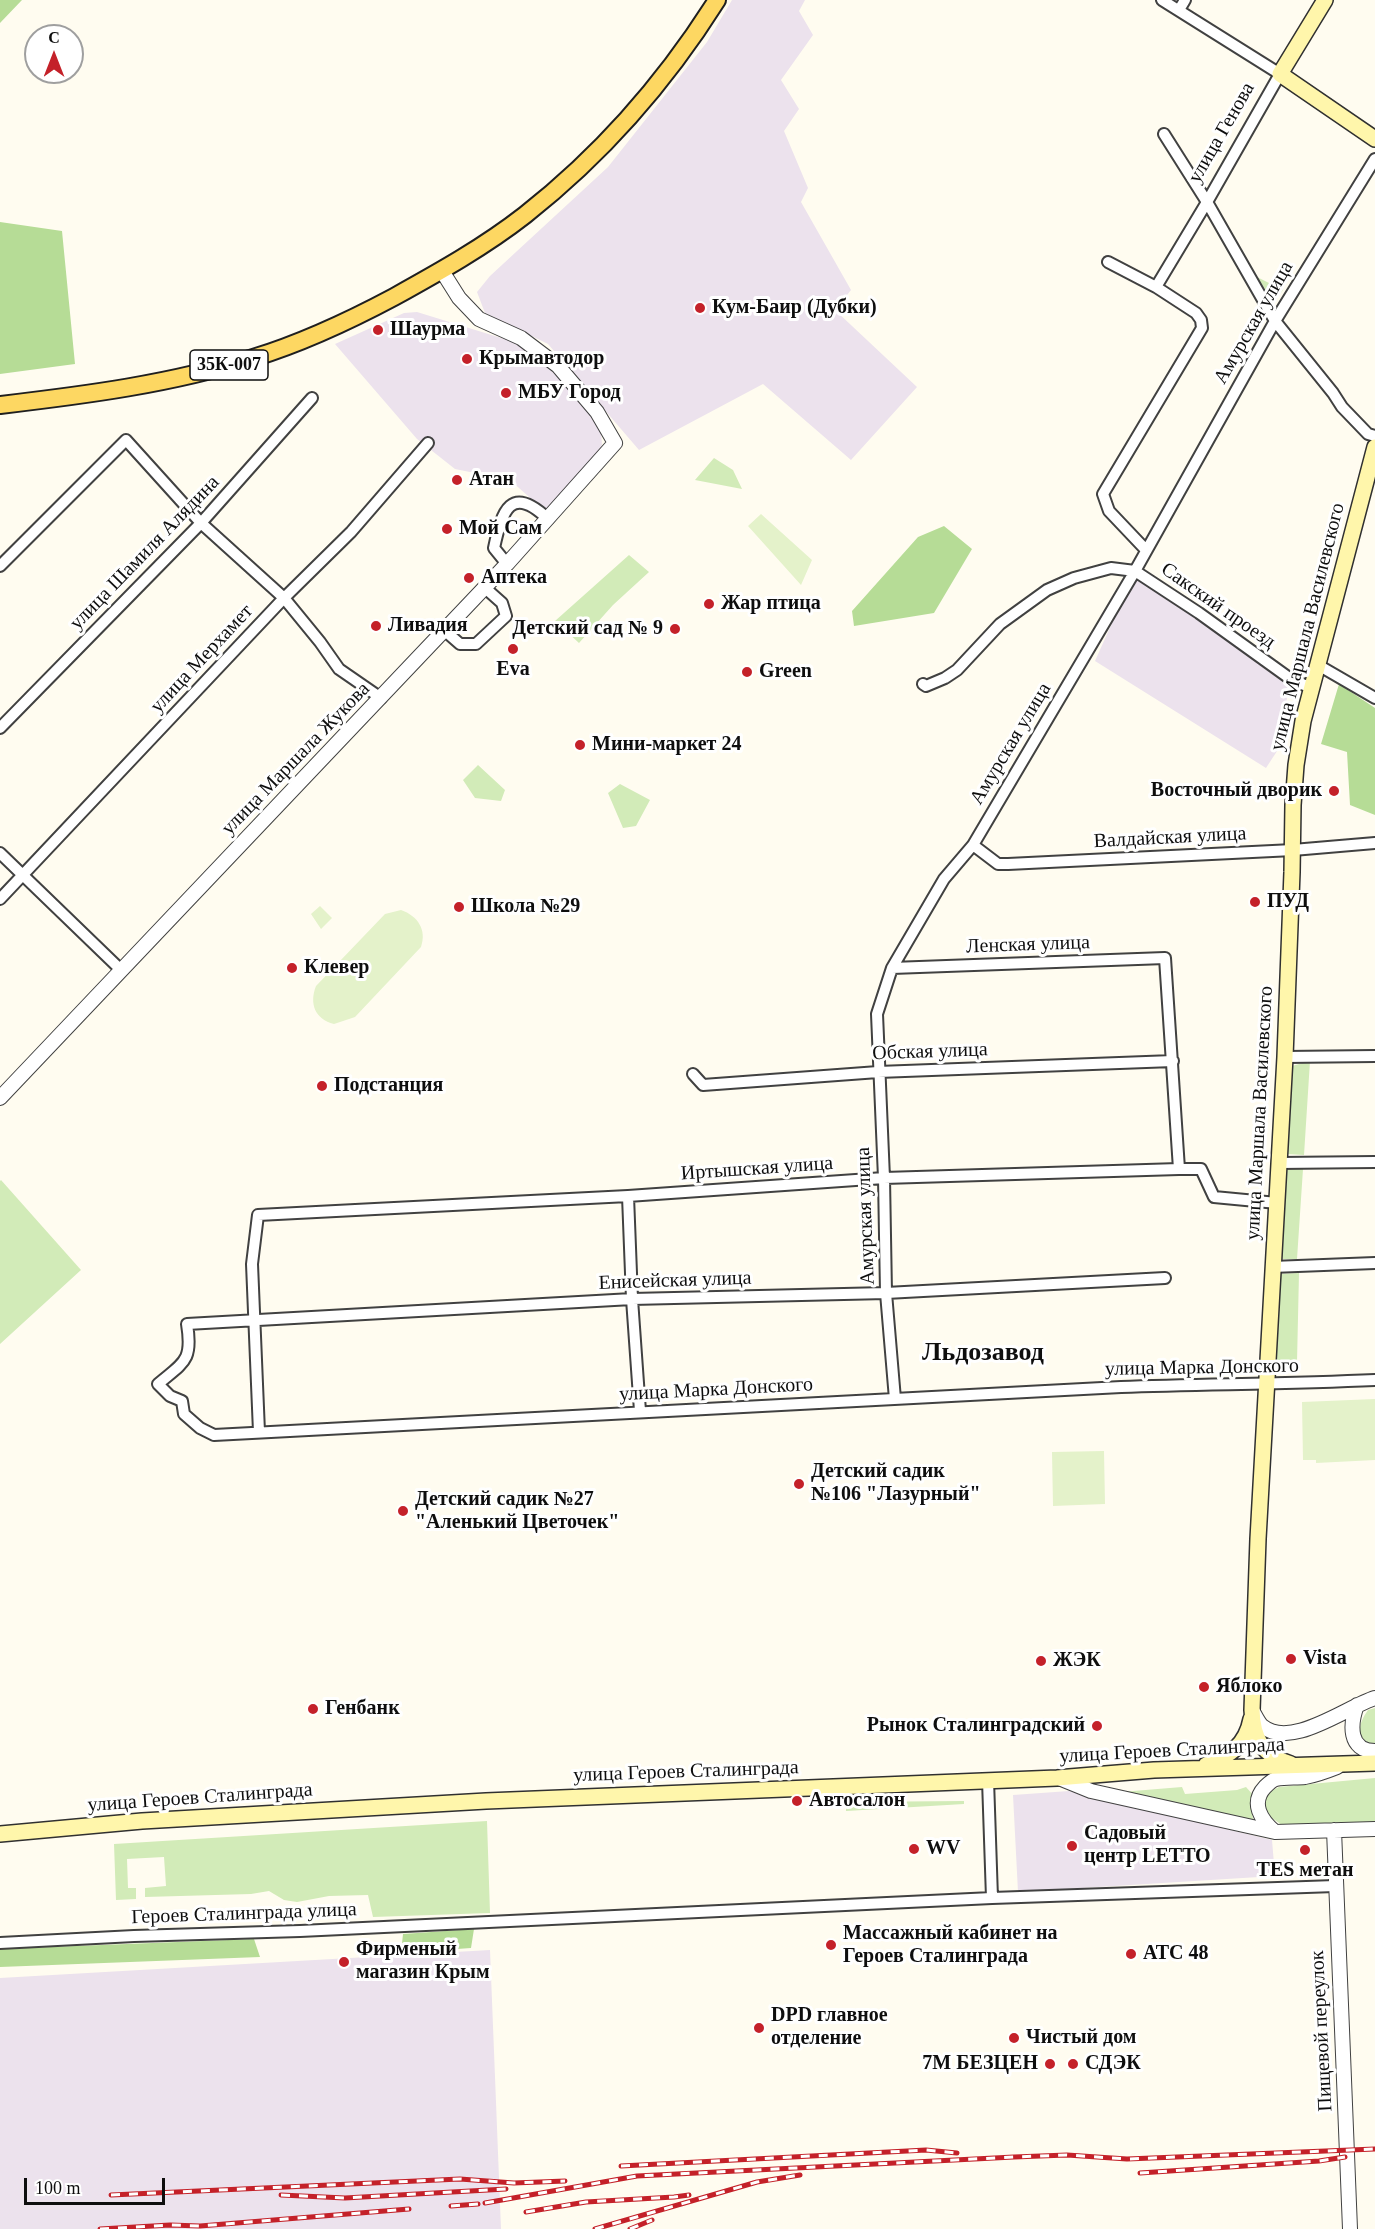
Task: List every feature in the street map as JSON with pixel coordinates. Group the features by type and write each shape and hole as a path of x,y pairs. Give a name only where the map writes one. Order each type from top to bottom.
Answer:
{"main road":[{"name":"35К-007","path":"0,405 125,388 196,374 255,358 311,337 372,309 442,271 525,215 603,144 674,62 717,0"},
{"name":"улица Генова","path":"1280,74 1325,0"},
{"path":"1280,74 1375,139"},
{"name":"улица Маршала Василевского","path":"1298,1766 1279,1761 1257,1740 1252,1710 1258,1539 1285,1057 1293,805 1303,721 1371,479 1375,447"},
{"path":"1191,1769 1224,1758 1235,1751 1245,1740 1252,1710"},
{"name":"улица Героев Сталинграда","path":"0,1834 142,1821 474,1802 1057,1778 1191,1769 1375,1763"}],"street":[{"path":"1161,0 1280,74"},
{"path":"1179,10 1185,0"},
{"name":"улица Генова","path":"1156,287 1280,74"},
{"path":"1164,134 1207,202 1275,321 1342,407 1368,434 1375,436"},
{"name":"Амурская улица","path":"895,1399 886,1293 877,1014 892,968 944,879 973,845 1135,571 1275,321 1375,159"},
{"path":"1108,262 1156,287"},
{"name":"улица Маршала Жукова","path":"0,1098 507,564 615,443 597,412 558,366 521,338 479,319 459,298 442,271"},
{"name":"Сакский проезд","path":"1146,550 1109,511 1103,494 1202,328 1201,320 1196,313 1156,287"},
{"name":"улица Шамиля Алядина","path":"0,728 201,523 312,398"},
{"path":"0,566 126,440 201,523 284,598 339,669 381,698"},
{"name":"улица Мерхамет","path":"0,899 284,598 351,532 428,443"},
{"path":"507,564 494,548 498,528 504,514 512,505 523,501 531,504 548,519"},
{"path":"923,684 926,686 957,670 1000,624 1047,590 1083,575 1111,568 1135,571"},
{"name":"Сакский проезд","path":"1135,571 1199,613 1292,680 1312,688"},
{"path":"444,630 460,644 476,644 506,616 502,603 484,587"},
{"path":"1318,665 1375,698"},
{"name":"Валдайская улица","path":"973,845 998,864 1008,864 1293,850 1375,843"},
{"path":"0,853 120,969"},
{"name":"Ленская улица","path":"892,968 1165,958 1173,1061"},
{"path":"1285,1057 1375,1056"},
{"path":"1173,1061 1179,1169"},
{"name":"Обская улица","path":"693,1074 703,1085 878,1072 1173,1061"},
{"path":"1279,1163 1375,1162"},
{"name":"Иртышская улица","path":"253,1322 252,1264 258,1215 628,1196 884,1178 1179,1169 1202,1169 1214,1197 1276,1203"},
{"path":"628,1196 640,1412"},
{"path":"1272,1267 1375,1263"},
{"name":"Енисейская улица","path":"187,1324 632,1299 886,1293 1165,1278"},
{"path":"253,1322 259,1432"},
{"name":"улица Марка Донского","path":"187,1324 190,1345 188,1356 158,1384 170,1395 182,1401 184,1414 214,1435 1121,1387 1305,1384 1375,1380"},
{"path":"1252,1710 1262,1725 1267,1728 1284,1733 1294,1733 1375,1698"},
{"path":"1357,1705 1352,1721 1354,1739 1363,1749 1375,1751"},
{"path":"1275,1832 1262,1819 1258,1811 1257,1800 1268,1783 1277,1779 1308,1776 1345,1765"},
{"path":"1057,1778 1091,1791 1275,1832 1375,1829"},
{"path":"988,1780 992,1898 1335,1886"},
{"name":"Пищевой переулок","path":"1334,1830 1350,2229"},
{"name":"Героев Сталинграда улица","path":"0,1943 992,1898"}],"shaded area":[{"path":"732,0 805,0 799,11 813,35 781,80 799,109 784,131 808,188 801,202 851,290 835,310 917,387 851,460 763,384 639,450 548,344 485,313 477,292 490,276 608,167 707,42"},
{"path":"417,312 524,345 577,395 592,414 601,432 602,445 597,455 546,512 510,480 455,469 417,439 335,344 404,313"},
{"path":"1135,578 1289,682 1281,745 1266,768 1095,661 1129,585"},
{"path":"1069,1791 1272,1840 1275,1876 1018,1892 1013,1795"},
{"path":"490,1950 501,2229 0,2229 0,1978"}],"green space":[{"path":"0,0 22,0 0,23"},
{"path":"0,222 62,231 75,364 0,374"},
{"path":"1257,277 1283,290 1274,303"},
{"path":"714,458 733,470 742,489 695,480"},
{"path":"761,514 812,560 801,585 748,526"},
{"path":"944,526 972,549 934,613 854,626 852,611 918,537"},
{"path":"629,555 649,572 613,605 579,643 555,621"},
{"path":"1339,684 1375,708 1375,815 1350,805 1347,752 1321,744"},
{"path":"478,765 505,790 501,801 475,798 463,780"},
{"path":"620,784 650,800 636,826 623,828 608,793"},
{"path":"320,906 332,918 321,929 311,914"},
{"path":"401,910 420,924 423,935 421,947 355,1017 334,1024 327,1022 315,1010 313,999 316,986 385,914"},
{"path":"1310,1061 1304,1155 1287,1154 1292,1066"},
{"path":"1285,1169 1303,1169 1297,1259 1278,1259"},
{"path":"0,1181 81,1270 0,1344"},
{"path":"1299,1273 1297,1362 1275,1364 1279,1274"},
{"path":"1375,1399 1375,1460 1316,1463 1316,1460 1303,1460 1302,1402"},
{"path":"1104,1451 1105,1504 1053,1506 1052,1452"},
{"path":"1375,1708 1375,1745 1364,1739 1360,1726 1368,1710"},
{"path":"1375,1778 1375,1822 1282,1825 1266,1814 1263,1800 1269,1792 1279,1787"},
{"path":"1182,1787 1185,1794 1237,1790 1246,1787 1254,1796 1251,1809 1254,1823 1121,1792"},
{"path":"964,1801 964,1804 846,1811 846,1802"},
{"path":"487,1821 490,1913 373,1917 368,1895 329,1896 297,1902 284,1900 269,1891 251,1894 145,1897 145,1888 166,1886 164,1857 127,1859 128,1888 136,1888 136,1899 116,1900 114,1844"},
{"path":"474,1929 471,1948 401,1953 403,1934"},
{"path":"254,1939 260,1957 0,1967 0,1949"}],"railway":[{"path":"485,2203 637,2176 1067,2155 1127,2159 1375,2149"},
{"path":"621,2166 926,2150 957,2153"},
{"path":"1140,2173 1319,2161 1345,2157"},
{"path":"595,2229 757,2182 800,2175"},
{"path":"111,2195 460,2179 514,2183 565,2181"},
{"path":"281,2195 345,2198 506,2189"},
{"path":"526,2212 586,2202 689,2195"},
{"path":"451,2206 478,2204"},
{"path":"100,2229 170,2225 200,2226 409,2209"},
{"path":"630,2229 652,2220"}],"place":[{"name":"Кум-Баир (Дубки)","path":"700,308"},
{"name":"Шаурма","path":"378,330"},
{"name":"Крымавтодор","path":"467,359"},
{"name":"МБУ Город","path":"506,393"},
{"name":"Атан","path":"457,480"},
{"name":"Мой Сам","path":"447,529"},
{"name":"Аптека","path":"469,578"},
{"name":"Жар птица","path":"709,604"},
{"name":"Ливадия","path":"376,626"},
{"name":"Детский сад № 9","path":"675,629"},
{"name":"Eva","path":"513,649"},
{"name":"Green","path":"747,672"},
{"name":"Мини-маркет 24","path":"580,745"},
{"name":"Восточный дворик","path":"1334,791"},
{"name":"ПУД","path":"1255,902"},
{"name":"Школа №29","path":"459,907"},
{"name":"Клевер","path":"292,968"},
{"name":"Подстанция","path":"322,1086"},
{"name":"Детский садик №106 \"Лазурный\"","path":"799,1484"},
{"name":"Детский садик №27 \"Аленький Цветочек\"","path":"403,1511"},
{"name":"Vista","path":"1291,1659"},
{"name":"ЖЭК","path":"1041,1661"},
{"name":"Яблоко","path":"1204,1687"},
{"name":"Генбанк","path":"313,1709"},
{"name":"Рынок Сталинградский","path":"1097,1726"},
{"name":"Автосалон","path":"797,1801"},
{"name":"Садовый центр LETTO","path":"1072,1846"},
{"name":"WV","path":"914,1849"},
{"name":"TES метан","path":"1305,1850"},
{"name":"Массажный кабинет на Героев Сталинграда","path":"831,1945"},
{"name":"АТС 48","path":"1131,1954"},
{"name":"Фирменый магазин Крым","path":"344,1962"},
{"name":"DPD главное отделение","path":"759,2028"},
{"name":"Чистый дом","path":"1014,2038"},
{"name":"7М БЕЗЦЕН","path":"1050,2064"},
{"name":"СДЭК","path":"1073,2064"}],"district":[{"name":"Льдозавод","path":"983,1353"}]}
